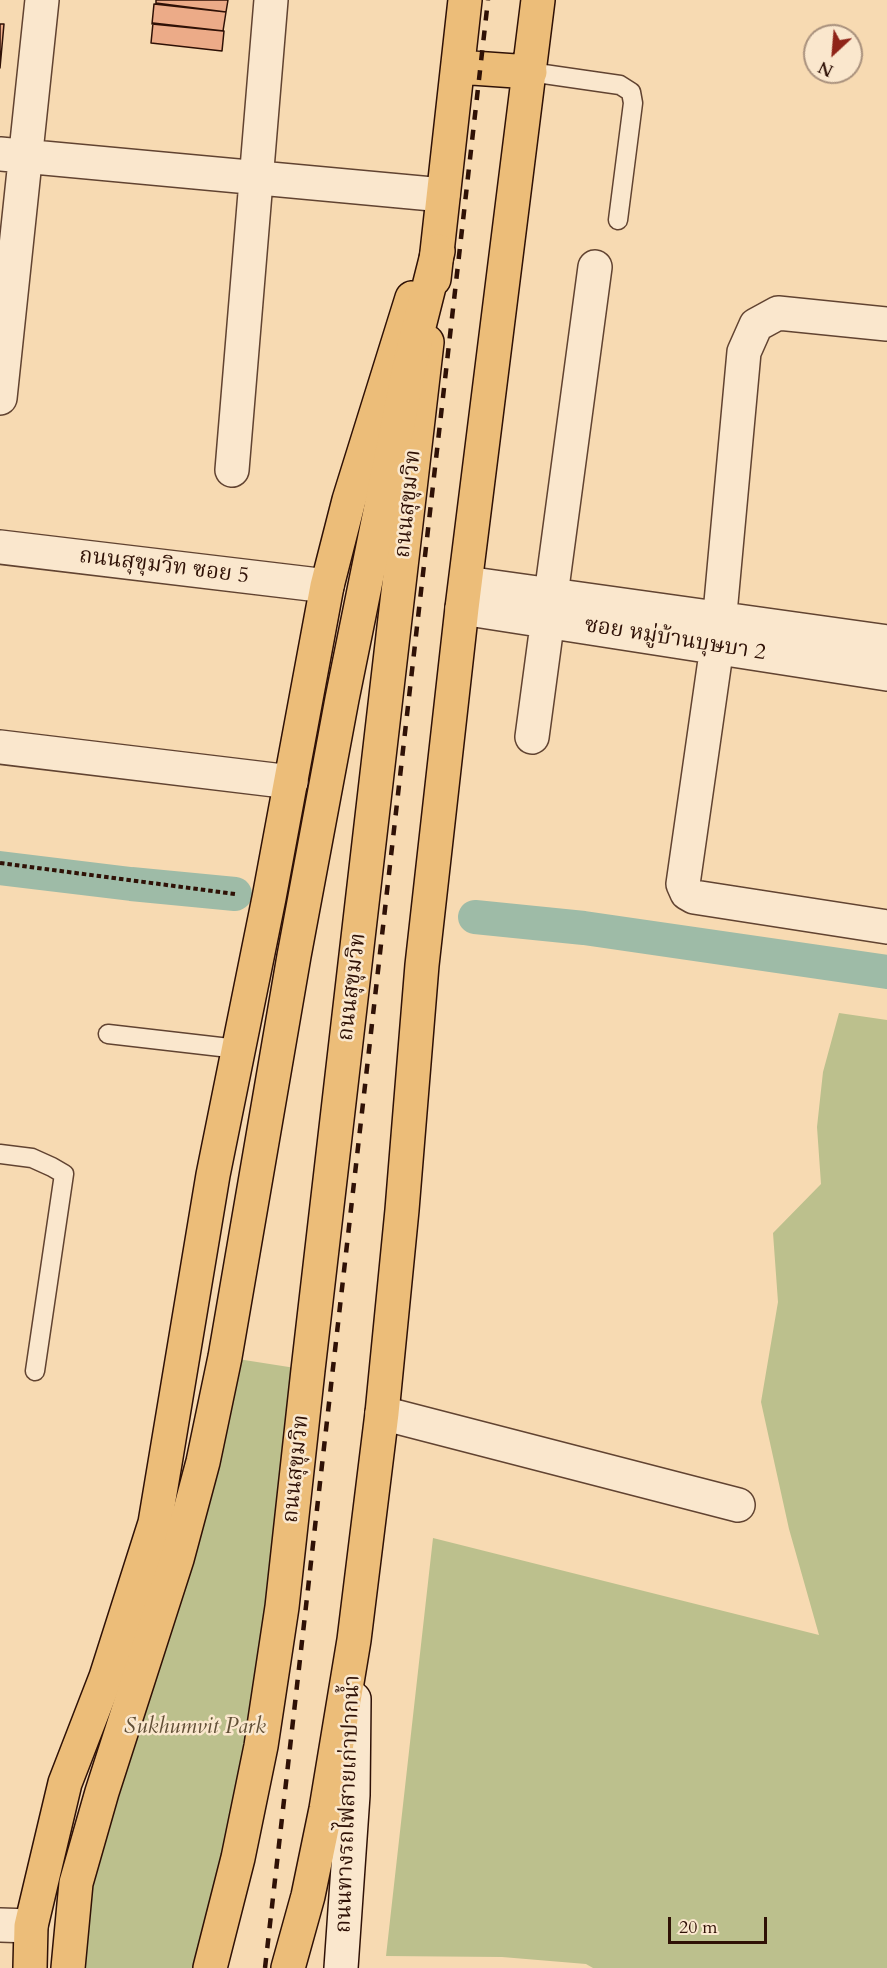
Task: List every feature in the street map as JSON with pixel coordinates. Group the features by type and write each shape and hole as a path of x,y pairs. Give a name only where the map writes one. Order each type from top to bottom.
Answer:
{"highway":[{"name":"ถนนสุขุมวิท","path":"210,1968 240,1847 261,1746 282,1607 465,0"},
{"path":"288,1968 308,1896 327,1809 354,1640 382,1413 402,1210 422,965 464,596 538,0"},
{"path":"458,67 530,72"},
{"path":"30,1968 15,1925 65,1783 106,1677 155,1523 213,1175 269,898 327,586 349,500 443,199"},
{"path":"68,1968 76,1883 102,1792 183,1538 225,1357 294,956 345,687 412,354 438,251"}],"street":[{"path":"0,398 13,156 42,0"},
{"path":"232,470 271,0"},
{"path":"13,156 256,176 443,199"},
{"path":"532,737 595,267"},
{"path":"887,324 778,313 756,326 744,352 719,632 683,884 687,893 694,897 887,927"},
{"name":"ถนนสุขุมวิท ซอย 5","path":"0,547 327,586"},
{"name":"ซอย หมู่บ้านบุษบา 2","path":"464,596 719,632 887,674"},
{"path":"719,632 887,642"},
{"path":"0,747 291,782"},
{"path":"382,1413 738,1505"},
{"name":"ถนนทางรถไฟสายเก่าปากน้ำ","path":"341,1968 353,1795 354,1640"}],"lane":[{"path":"530,72 620,85 631,92 633,103 618,220"},
{"path":"108,1034 238,1049"},
{"path":"0,1154 32,1158 64,1174 35,1371"}],"path":[{"path":"0,863 269,898"}],"green space":[{"path":"839,1013 887,1020 887,1968 593,1968 586,1964 502,1957 386,1956 433,1538 819,1635 789,1529 761,1402 778,1302 773,1233 821,1184 817,1127 823,1072"},
{"name":"Sukhumvit Park","path":"225,1357 308,1370 261,1746 192,1968 70,1968"}],"building":[{"path":"156,0 228,0 226,12 156,3"},
{"path":"154,4 226,12 223,31 152,24"},
{"path":"153,23 224,31 222,51 151,43"},
{"path":"0,24 4,24 0,68"}],"waterway":[{"path":"0,868 235,894"},
{"path":"475,917 584,928 887,972"}],"railway":[{"path":"265,1968 488,0"}]}
